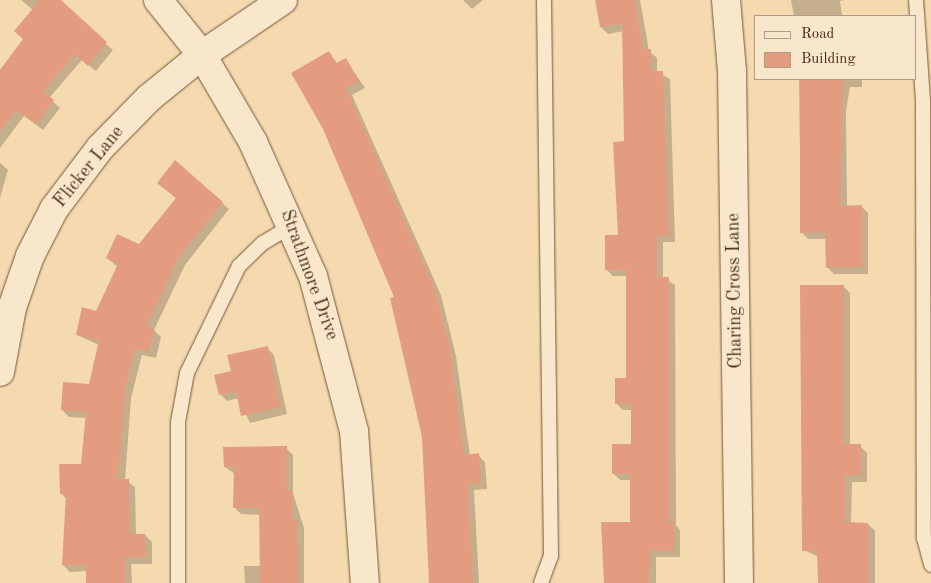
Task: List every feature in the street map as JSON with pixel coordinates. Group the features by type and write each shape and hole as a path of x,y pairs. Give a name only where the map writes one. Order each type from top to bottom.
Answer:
{"street":[{"name":"Strathmore Drive","path":"158,0 202,55 293,225 336,349 354,431 365,583"},
{"name":"Flicker Lane","path":"0,372 12,308 30,256 54,210 100,148 202,55 283,0"},
{"name":"Charing Cross Lane","path":"726,0 732,71 739,583"}],"lane":[{"path":"541,583 551,556 544,0"},
{"path":"916,0 922,100 924,538 931,565"},
{"path":"178,583 178,422 187,373 239,266 263,243 293,225"}],"building":[{"path":"40,0 61,0 107,42 88,66 75,54 43,91 54,100 36,124 16,110 0,132 0,70 23,39 14,31"},
{"path":"595,0 635,0 643,49 651,49 651,71 663,71 669,236 657,236 657,277 669,277 669,522 674,522 674,551 650,551 649,583 604,583 601,522 630,522 630,474 612,474 612,444 631,444 631,404 615,404 615,378 626,378 626,270 605,270 605,235 618,235 613,142 624,141 622,23 600,27"},
{"path":"329,51 336,63 346,58 359,81 346,88 434,287 450,348 464,455 479,453 481,483 468,484 473,583 429,583 422,437 390,298 394,297 323,129 291,73"},
{"path":"800,80 843,80 840,206 862,205 862,267 826,268 825,232 800,233"},
{"path":"175,160 223,202 178,258 146,327 154,329 149,352 135,349 125,390 118,479 129,479 130,534 145,534 146,557 125,558 125,583 86,583 86,565 62,565 66,494 60,494 59,464 81,464 86,412 61,410 63,382 89,384 99,340 76,335 82,307 96,311 118,264 106,258 117,234 139,244 176,198 157,183"},
{"path":"800,285 844,285 843,444 861,444 861,475 845,475 845,522 868,523 869,583 818,583 817,551 802,551"},
{"path":"268,346 281,407 241,416 236,391 219,395 214,375 231,371 227,355"},
{"path":"287,446 287,490 292,490 292,520 297,520 298,583 260,583 259,508 233,508 234,467 224,467 223,447"}]}
